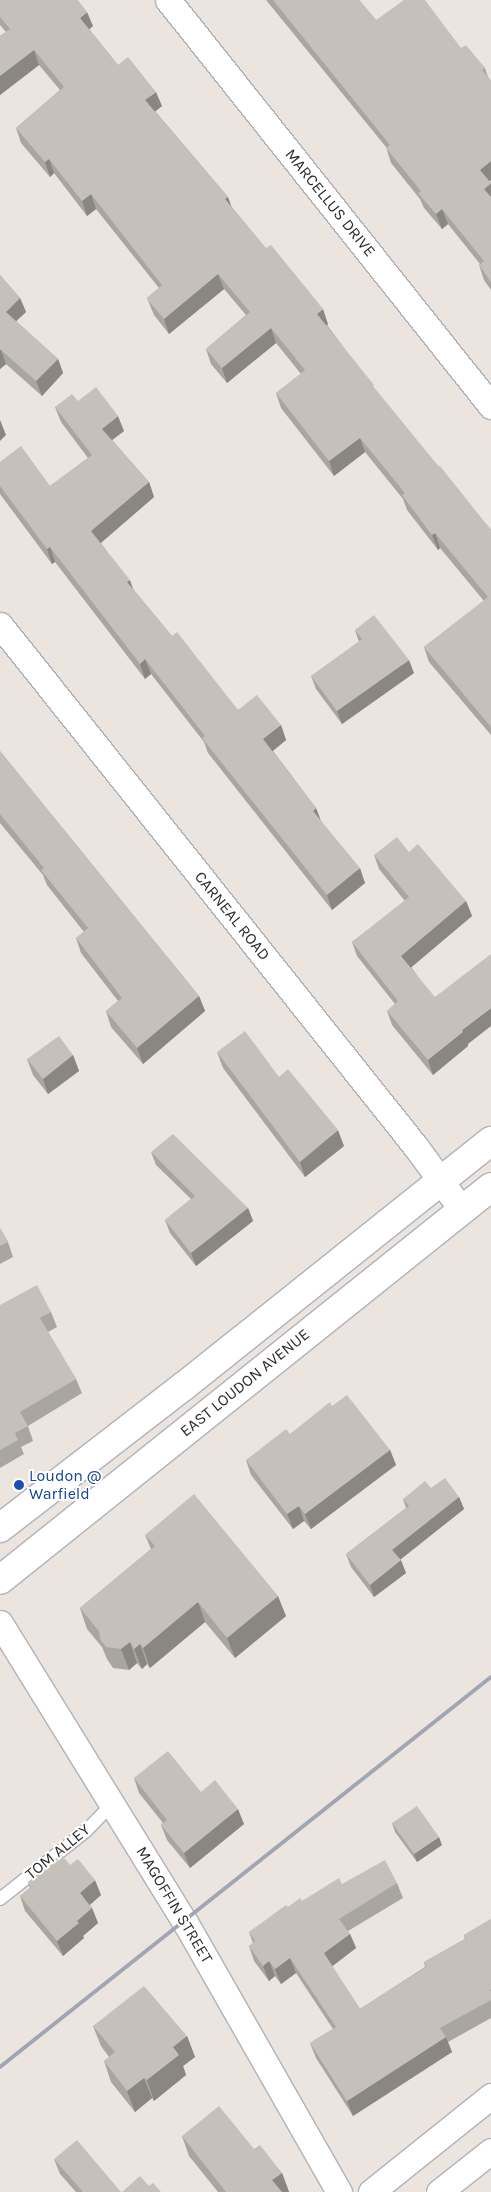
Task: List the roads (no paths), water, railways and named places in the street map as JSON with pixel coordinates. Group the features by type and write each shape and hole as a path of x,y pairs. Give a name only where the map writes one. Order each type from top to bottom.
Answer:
{"main road":[{"path":"0,1528 184,1386 491,1141"},
{"name":"EAST LOUDON AVENUE","path":"0,1580 491,1187"}],"street":[{"name":"MARCELLUS DRIVE","path":"168,0 491,406"},
{"name":"CARNEAL ROAD","path":"0,625 462,1210"},
{"name":"MAGOFFIN STREET","path":"0,1623 185,1922 339,2192"},
{"path":"371,2192 491,2096"},
{"path":"439,2192 491,2151"}],"lane":[{"name":"TOM ALLEY","path":"0,1899 86,1831 113,1803"}],"railway":[{"path":"0,2067 491,1677"}],"place":[{"name":"Loudon @ Warfield","path":"19,1485"}]}
